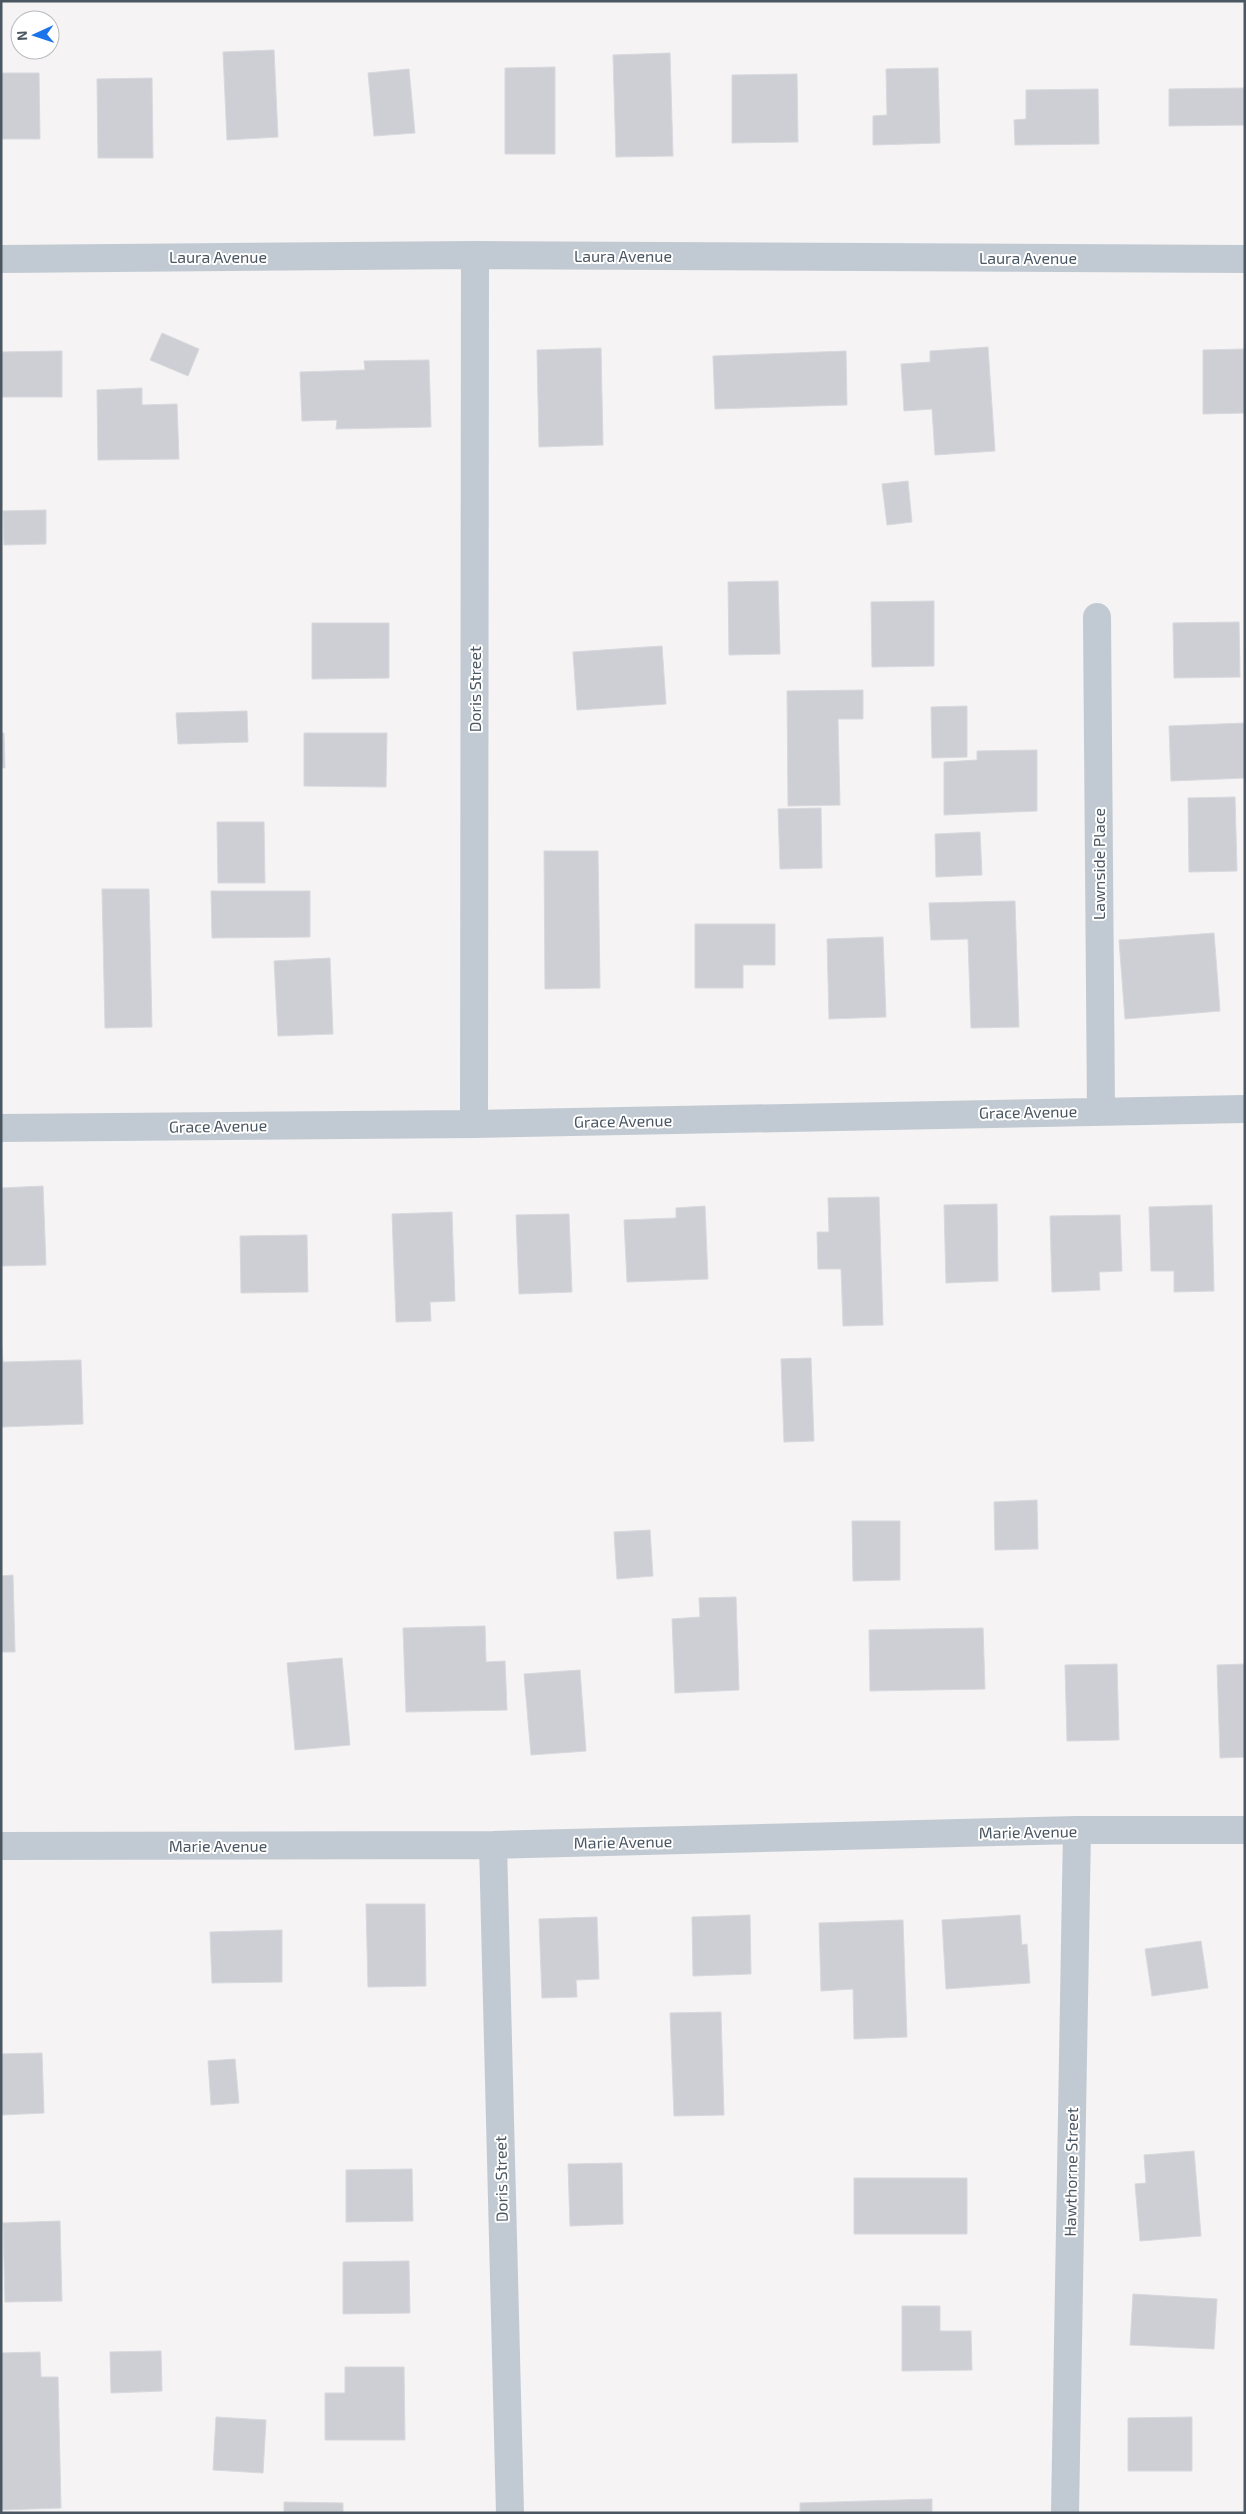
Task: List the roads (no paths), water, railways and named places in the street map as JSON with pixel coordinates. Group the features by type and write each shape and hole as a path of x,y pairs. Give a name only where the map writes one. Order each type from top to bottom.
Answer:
{"street":[{"name":"Laura Avenue","path":"1,259 475,255 1245,260"},
{"name":"Doris Street","path":"474,1124 475,255"},
{"name":"Lawnside Place","path":"1097,617 1102,1110"},
{"name":"Grace Avenue","path":"1,1128 474,1124 1102,1110 1245,1109"},
{"name":"Marie Avenue","path":"1,1846 493,1845 1077,1830 1245,1830"},
{"name":"Hawthorne Street","path":"1064,2513 1077,1830"},
{"name":"Doris Street","path":"493,1845 510,2513"}]}
